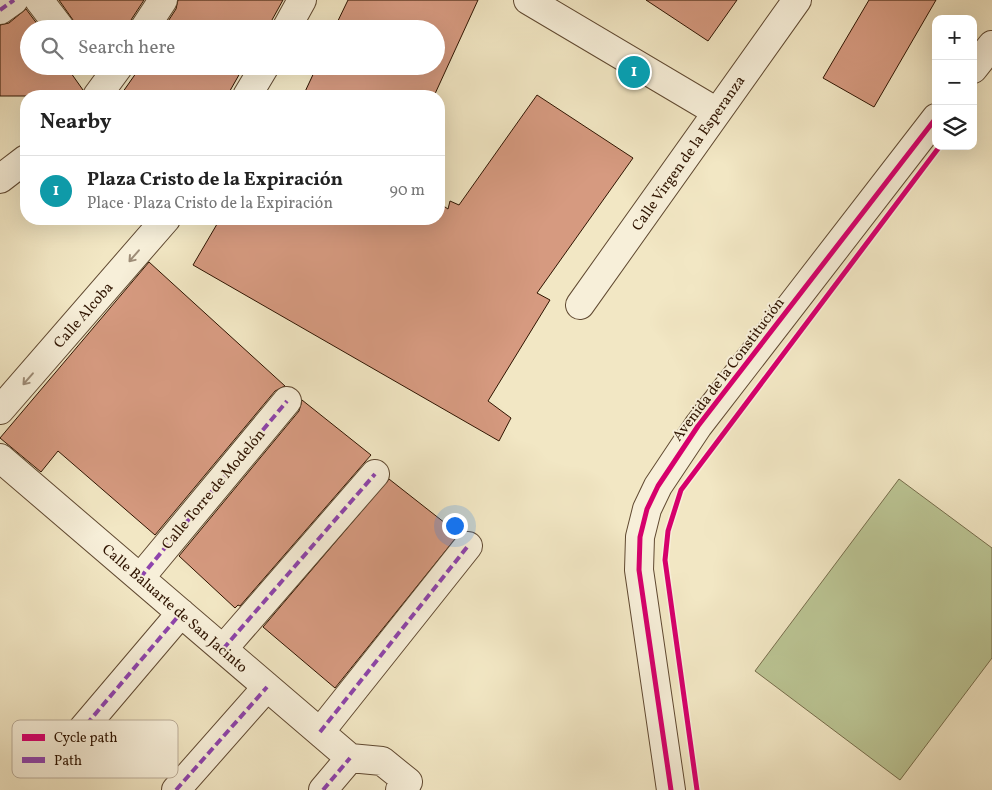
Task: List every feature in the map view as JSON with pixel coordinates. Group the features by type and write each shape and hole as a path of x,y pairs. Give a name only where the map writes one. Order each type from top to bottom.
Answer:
{"street":[{"path":"0,10 14,0"},
{"path":"39,0 54,20"},
{"path":"150,20 163,0"},
{"path":"291,20 302,0"},
{"path":"528,0 717,112"},
{"name":"Calle Virgen de la Esperanza","path":"580,305 797,0"},
{"path":"977,64 992,45"},
{"path":"251,90 260,75"},
{"name":"Avenida de la Constitución","path":"671,790 639,570 640,537 647,509 658,486 698,426 932,123"},
{"path":"0,179 20,163"},
{"name":"Calle Alcoba","path":"0,410 161,225"},
{"name":"Calle Torre de Modelón","path":"140,578 287,400"},
{"name":"Calle Baluarte de San Jacinto","path":"0,458 350,758"},
{"path":"223,649 375,474"},
{"path":"320,732 468,546"},
{"path":"90,720 181,613"},
{"path":"176,790 267,687"},
{"path":"323,790 350,758"},
{"path":"345,790 350,758"},
{"path":"350,758 382,761 408,782 400,790"}],"green space":[{"path":"899,479 992,548 992,658 900,780 755,671"}],"building":[{"path":"59,0 144,0 131,20 73,20"},
{"path":"178,0 283,0 272,20 169,20 176,9"},
{"path":"348,0 478,0 445,72 445,20 338,20"},
{"path":"646,0 737,0 708,41"},
{"path":"869,0 936,0 874,107 823,78"},
{"path":"26,9 34,20 20,20 20,75 72,75 83,90 20,90 20,96 0,96 0,25 9,23"},
{"path":"135,75 239,75 230,90 124,90"},
{"path":"313,75 444,75 437,90 306,90"},
{"path":"537,95 633,158 537,293 550,300 488,401 511,418 499,441 193,265 216,225 445,225 445,207 448,209 450,201 459,205"},
{"path":"149,262 285,386 275,391 155,535 58,451 41,472 0,438"},
{"path":"302,400 371,455 240,606 238,605 235,608 179,556 299,411"},
{"path":"389,479 459,534 335,688 263,627"}],"marked path":[{"path":"0,10 14,0"},
{"path":"140,578 287,401"},
{"path":"223,649 375,474"},
{"path":"320,732 468,546"},
{"path":"90,720 181,613"},
{"path":"176,790 267,687"},
{"path":"323,790 350,758"}],"cycle path":[{"path":"671,790 639,570 640,537 647,509 658,486 698,426 932,123"},
{"path":"697,790 665,560 668,531 681,490 937,150"}],"place":[{"name":"Plaza Cristo de la Expiración","path":"634,72"}]}
